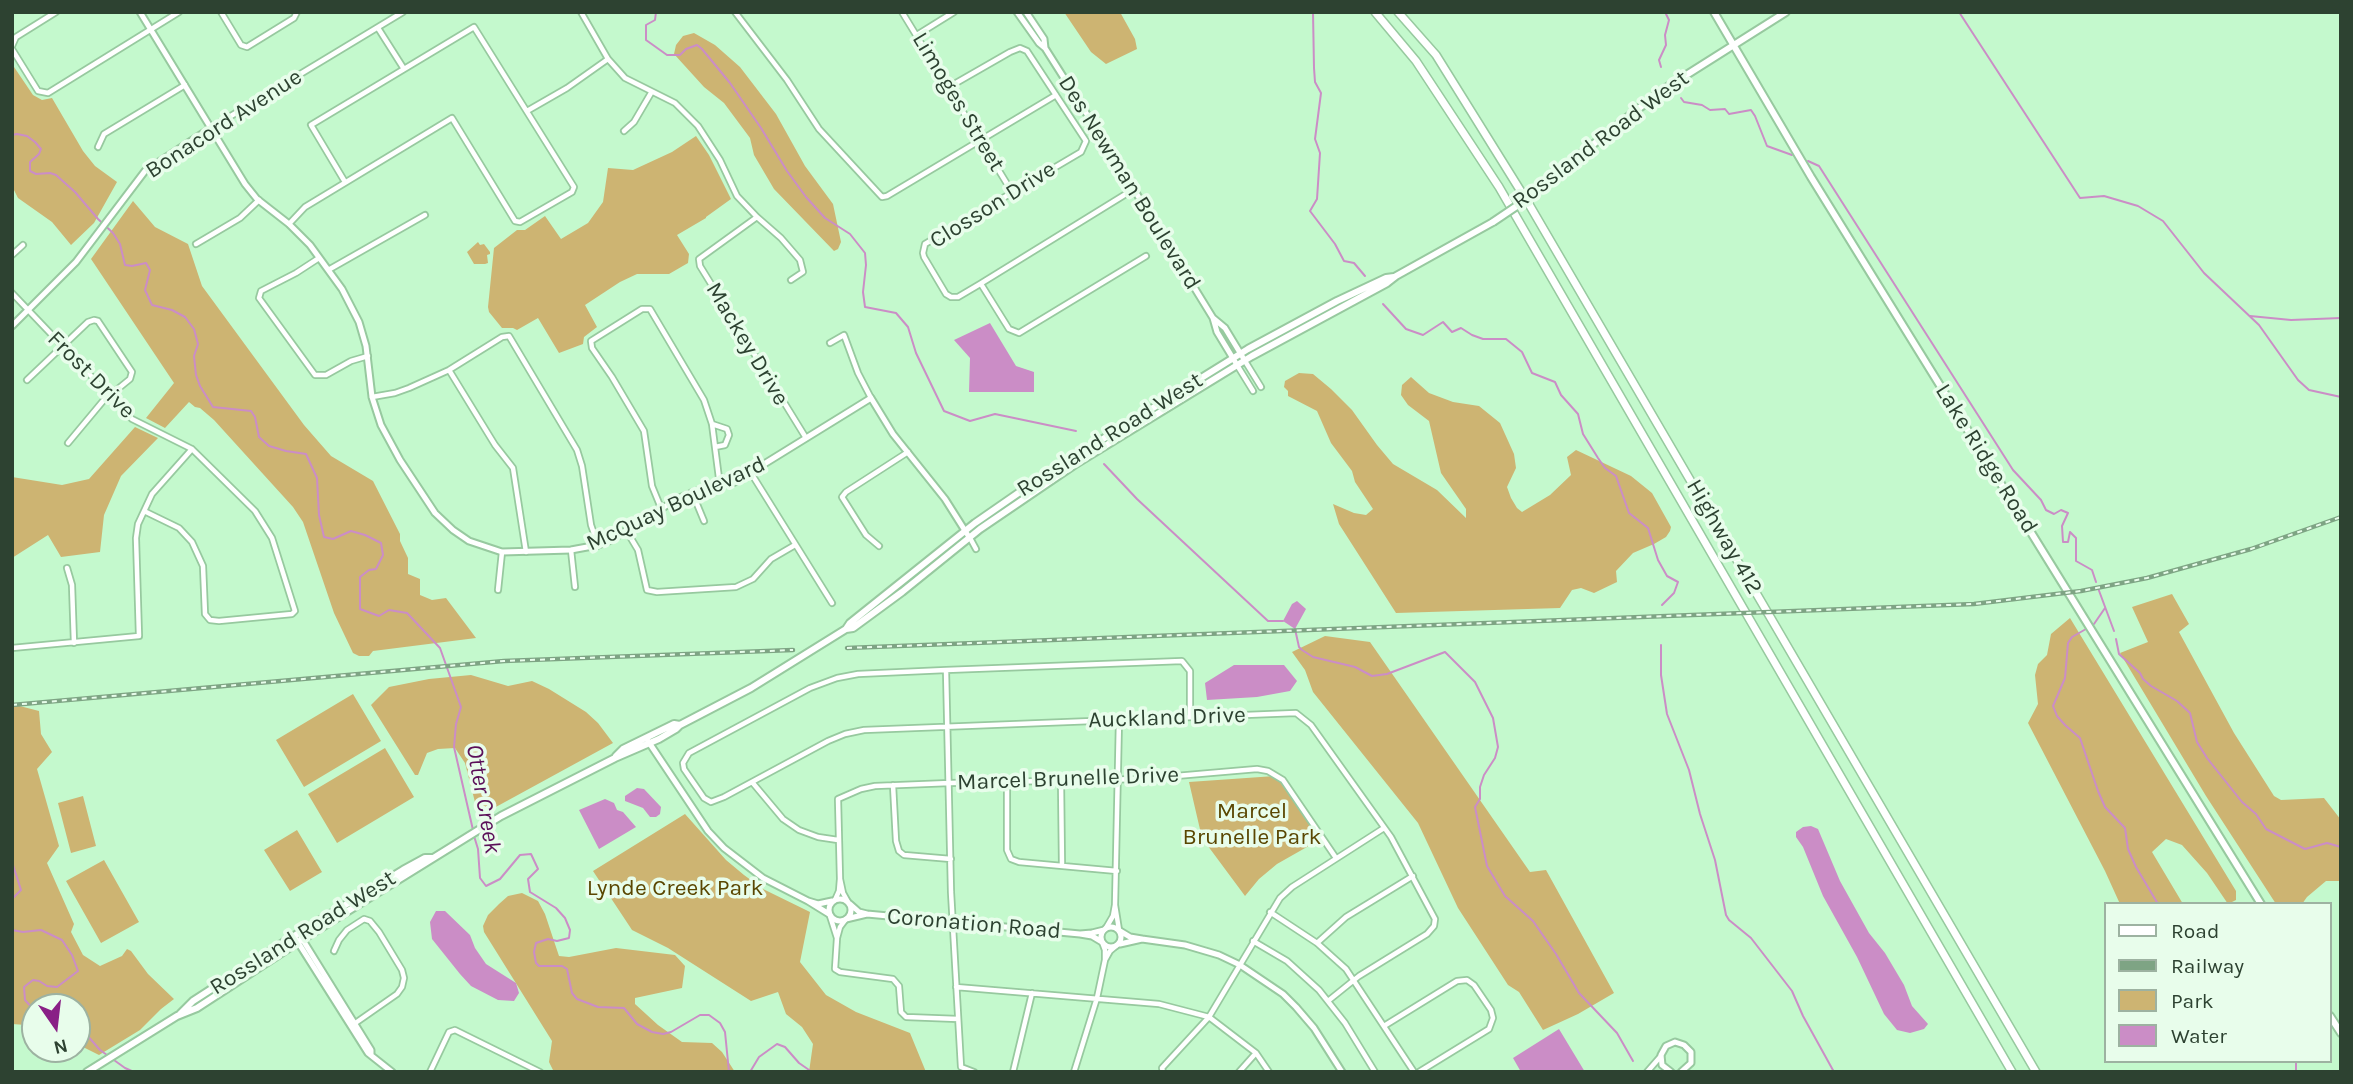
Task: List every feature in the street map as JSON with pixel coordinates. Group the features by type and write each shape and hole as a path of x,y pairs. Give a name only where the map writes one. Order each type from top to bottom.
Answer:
{"highway":[{"name":"Highway 412","path":"1376,12 1416,61 1499,187 2012,1072"},
{"name":"Highway 412","path":"1398,12 1436,55 1530,206 2036,1072"}],"main road":[{"name":"Lake Ridge Road","path":"1714,12 1818,188 2260,902"},
{"name":"Rossland Road West","path":"967,534 1237,365 1493,222 1536,192 1661,91 1786,12"},
{"name":"Rossland Road West","path":"87,1072 177,1017 193,1001 299,938 403,870 425,858 433,858 538,796 676,729 751,688 846,629 853,628 902,592 967,534 1040,478 1240,353 1337,301 1396,276"}],"street":[{"path":"56,12 16,37 12,47 38,91 48,93 179,12"},
{"name":"McQuay Boulevard","path":"140,12 245,184 259,200 289,224 330,269 353,309 368,356 372,397 387,438 435,513 469,541 502,552 571,550 598,545 692,492 735,482 871,398"},
{"path":"221,12 241,45 247,47 294,18 297,12"},
{"name":"Bonacord Avenue","path":"12,326 76,262 145,171 403,12"},
{"path":"581,12 608,60 625,78 675,103 692,118 720,160 737,196 800,260 803,272 791,280"},
{"path":"735,12 788,80 819,130 882,197 887,197 1056,95"},
{"name":"Limoges Street","path":"902,12 1012,192"},
{"path":"918,35 954,12"},
{"name":"Des Newman Boulevard","path":"1017,12 1045,48 1134,190 1213,318 1217,332 1253,391"},
{"name":"Des Newman Boulevard","path":"1026,12 1044,38 1045,48"},
{"path":"378,27 404,69"},
{"path":"289,224 305,206 452,118 515,221 520,222 572,192 574,187 474,27 311,125 345,182"},
{"name":"Closson Drive","path":"949,87 1020,48 1027,51 1086,141 1081,152 923,247 924,257 951,297 958,297 1134,190"},
{"path":"527,111 608,60"},
{"path":"98,147 104,134 185,85"},
{"path":"624,131 634,122 651,93"},
{"path":"196,244 240,218 259,200"},
{"path":"330,269 425,215"},
{"name":"Mackey Drive","path":"757,218 703,254 699,259 700,266 806,439"},
{"path":"12,255 23,245"},
{"path":"980,284 1009,329 1018,333 1146,256"},
{"path":"320,258 261,291 259,298 315,375 326,375 351,361 368,356"},
{"name":"Frost Drive","path":"12,293 132,419 192,449 255,511 266,527 295,611 292,614 209,620 205,614 202,566 192,542 178,528 144,511"},
{"path":"661,508 652,486 644,431 592,348 591,341 642,309 650,309 704,400 712,424 720,486"},
{"name":"Des Newman Boulevard","path":"1213,318 1224,328 1261,387"},
{"path":"27,380 88,322 98,321 132,372 130,379 86,419 68,443"},
{"path":"372,397 395,393 449,370 509,335 577,450 591,525 598,545"},
{"path":"830,343 844,335 858,373 871,398 945,499 976,549"},
{"path":"449,370 495,445 513,468 526,552"},
{"path":"712,424 727,429 729,435 725,445 715,447"},
{"path":"12,648 139,636 136,538 138,524 152,494 192,449"},
{"path":"879,546 866,535 842,497 845,492 908,452"},
{"path":"751,473 832,603"},
{"path":"692,492 704,521"},
{"path":"626,530 638,550 647,590 657,592 736,587 753,579 771,559 794,545"},
{"path":"571,550 575,587"},
{"path":"498,590 502,552"},
{"path":"67,568 72,585 74,643"},
{"path":"974,1072 961,1067 952,923 946,670 1182,661 1190,671 1191,717"},
{"name":"Auckland Drive","path":"946,670 858,674 810,688 689,753 683,763 684,769 704,798 711,802 845,734 864,730 1290,713 1301,716 1342,767 1384,828 1433,914 1434,926 1427,934 1328,1001"},
{"path":"1105,960 1101,936 1113,916 1117,871 1119,720"},
{"path":"648,741 708,831 723,848 763,878 824,909 836,920 846,919"},
{"name":"Marcel Brunelle Drive","path":"835,900 840,879 838,799 861,789 893,785 1118,779 1257,769 1278,776 1286,785 1336,858"},
{"path":"1061,781 1062,866"},
{"path":"752,782 783,819 799,830 838,840"},
{"path":"1007,782 1007,850 1009,857 1015,862 1117,871"},
{"path":"893,785 899,851 904,855 951,859"},
{"path":"1163,1072 1162,1068 1209,1017 1280,898 1292,887 1384,828"},
{"path":"1317,943 1346,917 1413,876"},
{"name":"Marcel Brunelle Drive","path":"840,879 848,902"},
{"path":"807,901 824,904 842,899 848,902 851,909 840,927 835,969 839,972 893,979 899,986 901,1013 906,1017 958,1019"},
{"path":"835,900 830,905 830,916 837,940"},
{"name":"Coronation Road","path":"848,902 859,912 867,914 1080,934 1092,936 1102,942"},
{"path":"1074,1072 1097,998 1105,960 1121,940 1115,905"},
{"path":"1270,912 1317,943 1346,969 1414,1072"},
{"name":"Coronation Road","path":"846,919 867,914"},
{"path":"334,951 347,930 364,919 370,921 402,970 404,978 397,994 352,1025"},
{"path":"1105,929 1113,927 1124,934 1142,939 1185,945 1219,955 1240,965 1283,994 1296,1007 1314,1028 1341,1070 1332,1072"},
{"name":"Coronation Road","path":"1080,934 1105,929"},
{"path":"299,938 372,1054 392,1072"},
{"path":"1102,942 1111,947 1142,939"},
{"path":"1253,941 1287,961 1309,980 1345,1023 1375,1072"},
{"path":"1384,1026 1457,981 1467,980 1474,985 1491,1010 1493,1018 1489,1029 1419,1072"},
{"path":"956,988 1160,1004 1209,1017 1256,1053 1269,1072"},
{"path":"1013,1072 1032,993"},
{"path":"430,1072 449,1032 456,1030 540,1072"},
{"path":"1647,1072 1666,1046 1679,1042 1688,1048 1694,1072"},
{"path":"1239,1072 1256,1053"},
{"path":"1661,1055 1662,1065 1669,1072"},
{"path":"1681,1072 1688,1067 1691,1058"}],"green space":[{"path":"1064,12 1120,12 1135,39 1137,49 1106,64 1091,52"},
{"path":"694,33 715,45 740,67 776,114 805,166 833,204 841,242 838,249 834,251 774,189 754,155 750,138 724,103 704,87 674,54 676,45 683,36"},
{"path":"12,64 33,95 42,100 52,98 83,151 95,166 117,182 94,223 71,245 52,222 18,198 12,186"},
{"path":"696,136 709,155 731,199 677,235 689,254 688,263 669,274 637,274 585,305 597,327 584,337 583,344 559,353 538,318 517,330 502,328 488,307 494,248 517,230 525,230 545,216 561,239 588,223 603,202 608,168 633,170 672,152"},
{"path":"133,201 155,227 188,244 202,286 304,425 331,456 373,481 400,534 400,541 408,558 408,574 420,579 420,595 432,600 446,598 476,638 373,651 369,656 353,653 334,613 303,522 293,507 200,408 189,402 165,428 146,418 174,383 91,259"},
{"path":"478,242 480,245 484,244 490,252 487,255 488,263 474,264 467,252"},
{"path":"1299,373 1313,374 1331,389 1352,410 1393,464 1437,490 1466,518 1466,509 1441,473 1429,421 1408,405 1401,395 1402,385 1411,377 1429,393 1453,402 1479,406 1500,423 1514,454 1516,468 1507,487 1517,508 1522,512 1550,495 1571,475 1567,457 1576,450 1631,476 1652,493 1671,527 1670,531 1666,537 1633,553 1616,571 1617,582 1594,593 1581,588 1572,590 1560,608 1396,613 1339,524 1333,504 1366,515 1373,509 1355,482 1352,471 1331,443 1317,411 1288,396 1284,387 1285,381"},
{"path":"135,427 158,438 121,476 104,515 100,552 61,557 48,535 12,558 12,477 62,485 89,479"},
{"path":"2172,594 2189,624 2179,632 2234,733 2274,796 2281,800 2324,798 2341,820 2341,881 2326,881 2303,902 2275,902 2206,796 2120,653 2148,642 2132,607"},
{"path":"2070,618 2236,891 2236,900 2227,902 2207,873 2182,845 2166,839 2152,852 2182,902 2119,902 2028,723 2038,704 2035,675 2038,664 2047,655 2051,634"},
{"path":"1325,636 1370,642 1530,872 1546,870 1614,993 1543,1030 1519,992 1508,985 1458,908 1418,823 1313,692 1305,670 1292,652"},
{"path":"471,675 508,686 532,681 549,689 586,712 613,743 494,808 477,810 465,763 455,748 427,753 418,775 415,775 371,705 389,687 429,679"},
{"path":"353,694 381,741 304,787 276,740"},
{"path":"12,704 39,711 41,734 52,752 37,769 59,846 47,863 74,924 71,932 83,955 100,966 122,956 127,949 174,999 140,1030 99,1055 91,1051 91,993 21,993 21,1025 12,1024"},
{"path":"385,748 414,797 337,843 308,794"},
{"name":"Marcel Brunelle Park","path":"1275,776 1284,784 1321,839 1277,864 1259,879 1245,896 1202,838 1189,782"},
{"path":"83,796 96,846 71,853 58,803"},
{"name":"Lynde Creek Park","path":"685,814 726,860 744,875 763,889 810,912 800,962 826,995 856,1012 910,1033 926,1072 809,1072 813,1044 802,1027 786,1014 778,992 751,1001 668,948 632,930 593,871"},
{"path":"297,830 322,872 290,891 264,850"},
{"path":"104,860 139,922 101,943 66,881"},
{"path":"522,893 538,901 559,956 569,957 616,948 675,955 685,966 682,988 635,998 635,1004 682,1042 712,1043 722,1052 735,1072 554,1072 549,1062 552,1041 484,932 483,926 488,915 508,896"}],"water":[{"path":"990,323 1016,366 1034,372 1034,392 969,392 970,358 954,340"},
{"path":"1297,601 1306,609 1295,629 1283,621 1292,604"},
{"path":"1234,665 1284,665 1297,681 1290,691 1257,697 1207,700 1205,683"},
{"path":"637,788 644,789 661,807 660,814 650,817 643,808 625,801 625,796"},
{"path":"605,799 614,803 617,810 623,812 636,827 599,849 579,810"},
{"path":"1811,826 1818,829 1840,881 1869,933 1885,953 1904,985 1912,1006 1928,1024 1924,1029 1910,1033 1897,1030 1884,1014 1796,837 1796,832"},
{"path":"436,911 445,911 470,935 486,964 516,983 519,993 514,1001 498,1000 471,986 460,974 432,939 430,922"},
{"path":"1559,1029 1585,1072 1521,1072 1513,1058"}],"waterway":[{"path":"656,12 655,20 646,25 646,40 667,55 680,55 686,49 697,45 702,49 730,83 806,197 825,218 850,234 865,253 865,307 896,313 908,327 916,353 944,411 970,421 995,414 1076,431"},
{"path":"1313,12 1315,82 1321,93 1315,139 1320,153 1317,199 1310,211 1335,244 1344,261 1354,263 1365,276"},
{"path":"1661,67 1659,60 1666,45 1665,35 1669,20 1665,12"},
{"path":"1959,12 2080,198 2104,196 2138,206 2163,221 2204,273 2259,325 2298,380 2309,390 2341,397"},
{"path":"1681,98 1684,102 1702,105 1710,110 1725,109 1729,114 1751,110 1767,146 1792,155"},
{"name":"Otter Creek","path":"12,135 27,136 35,142 41,149 30,162 30,171 56,175 75,192 113,233 120,244 125,265 146,263 150,270 145,290 152,305 172,310 185,317 194,329 198,344 194,356 196,375 213,407 251,411 259,437 269,446 306,454 317,478 319,515 324,537 333,539 351,531 381,543 383,555 376,569 369,570 360,577 360,609 379,616 389,610 407,613 440,648 461,707 454,747 473,830"},
{"path":"1808,161 1819,166 2013,470 2041,500 2046,510 2054,514 2061,510 2068,513 2062,526 2063,542 2068,542 2070,532 2076,538 2076,561 2092,570 2096,582"},
{"path":"1383,304 1406,329 1423,335 1443,322 1452,332 1461,328 1483,339 1506,339 1522,352 1532,373 1555,382 1561,395 1578,414 1583,434 1598,458 1605,468 1616,476 1629,513 1648,528 1658,560 1667,576 1678,582 1674,593 1662,605"},
{"path":"2250,316 2291,320 2341,318"},
{"path":"1104,464 1137,499 1268,621 1283,621"},
{"path":"2098,588 2114,631"},
{"path":"2094,624 2105,608"},
{"path":"1295,629 1299,647 1313,657 1355,667 1372,676 1387,674 1445,652 1475,682 1493,718 1498,747 1495,758 1484,775 1480,799 1475,807 1487,866 1505,896 1533,921 1579,993 1617,1033 1633,1061"},
{"path":"2086,629 2072,637 2068,643 2065,678 2053,706 2057,716 2080,738 2105,807 2125,828 2128,849 2157,902"},
{"path":"2116,639 2119,654 2143,679 2177,701 2190,713 2197,742 2207,758 2266,829 2305,849 2327,843 2341,847"},
{"path":"1661,645 1661,675 1667,714 1689,770 1715,860 1726,915 1751,938 1792,991 1834,1072"},
{"name":"Otter Creek","path":"474,836 478,849 480,878 486,886 500,879 520,855 531,854 538,869 528,879 530,892 556,908 565,918 570,930 569,938 557,941 548,939 536,943 534,952 539,966 562,966 567,969 572,993 577,999 598,1007 624,1008 637,1024 652,1032 671,1032 700,1015 709,1015 720,1023 725,1032 729,1072"},
{"path":"12,862 21,890 12,899"},
{"path":"12,930 41,930 62,940 78,971 57,987 33,980 24,987 24,993"},
{"path":"91,1040 100,1050 134,1072"},
{"name":"Otter Creek","path":"750,1072 759,1057 777,1044 785,1047 799,1063 812,1072"},
{"path":"2296,1063 2296,1072"}],"railway":[{"path":"847,648 1974,604 2081,591 2147,578 2251,549 2341,517"},
{"path":"12,705 504,661 793,650"}]}
